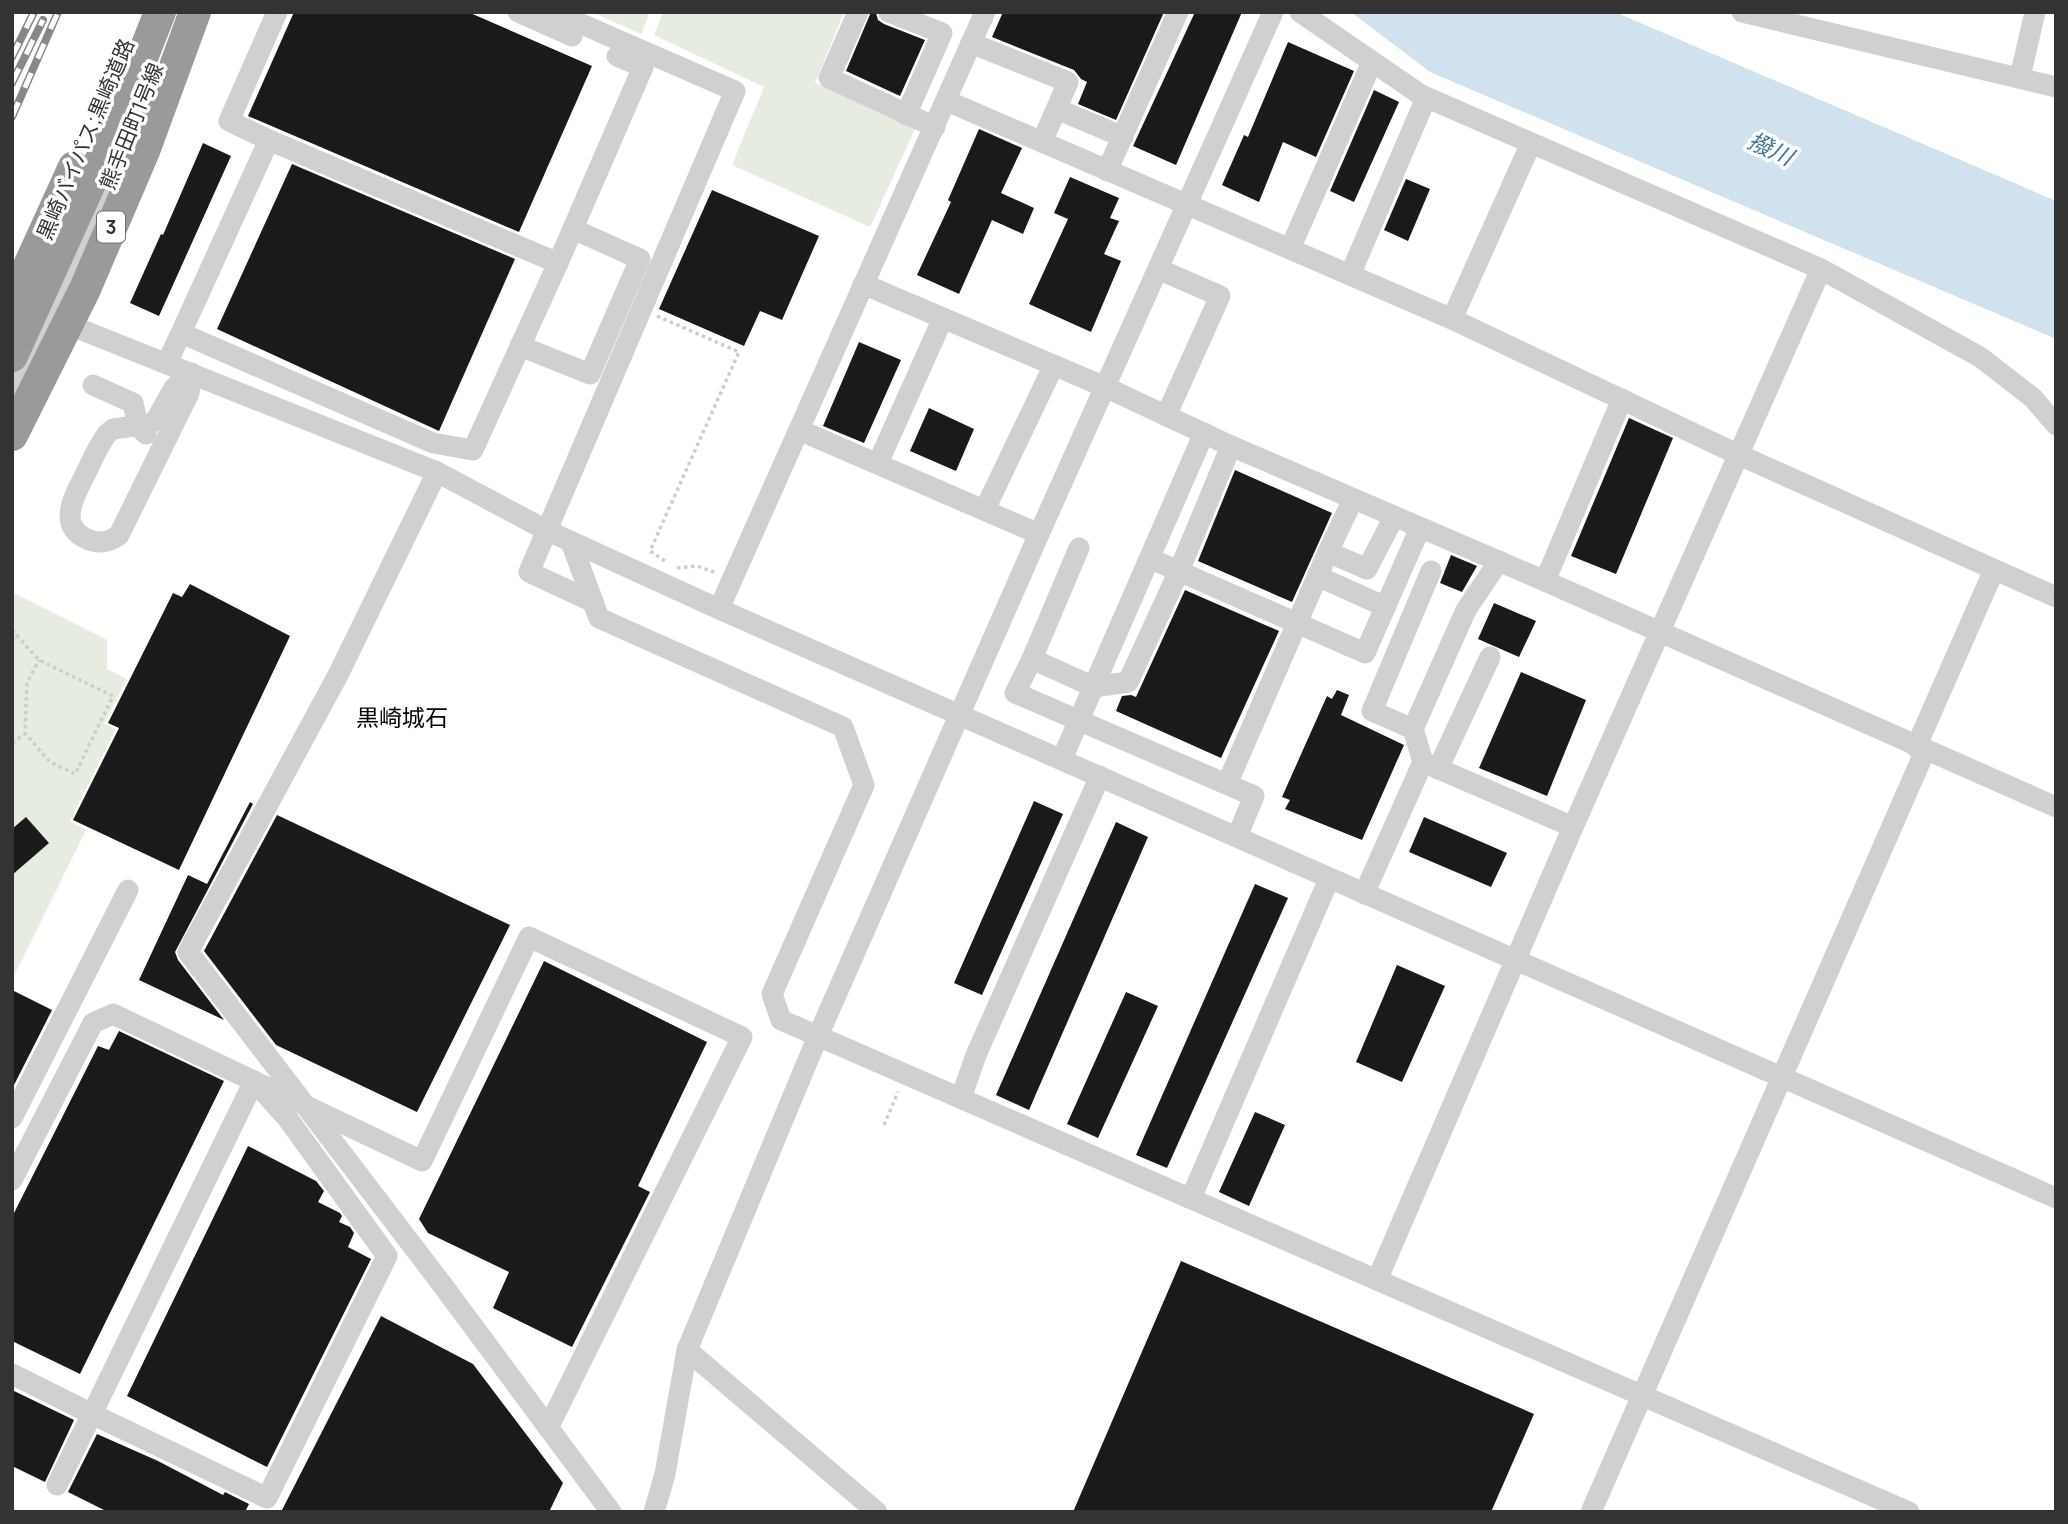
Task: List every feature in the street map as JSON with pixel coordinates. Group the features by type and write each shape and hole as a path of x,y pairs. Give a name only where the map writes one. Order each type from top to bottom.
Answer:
{"highway":[{"name":"黒崎バイパス;黒崎道路","path":"12,303 90,131 139,12"},
{"path":"12,356 111,137 160,12"},
{"path":"12,401 132,138 186,12"},
{"name":"3","path":"12,435 101,251 144,151 195,12"}],"street":[{"name":"熊手田町1号線","path":"12,417 55,319 177,12"},
{"path":"277,12 229,121 558,263"},
{"path":"181,333 433,443 474,450 643,67 518,12"},
{"path":"554,12 735,91 529,572 593,602"},
{"path":"858,12 829,78 935,127"},
{"path":"889,12 942,33 906,115"},
{"path":"922,12 973,39 1068,82 1042,142"},
{"path":"719,609 985,12"},
{"path":"1107,171 1178,12"},
{"path":"654,1512 665,1474 687,1350 818,1036 1273,12"},
{"path":"1300,12 1426,97 1821,269 1980,357 2033,398 2056,425"},
{"path":"1742,12 2056,87"},
{"path":"2020,78 2035,12"},
{"path":"1290,249 1372,62"},
{"path":"1350,275 1426,97"},
{"path":"947,101 1452,319 1737,454 2056,597"},
{"path":"1057,109 1123,137"},
{"path":"167,363 269,140"},
{"path":"1452,319 1531,143"},
{"path":"520,346 590,374 640,259 573,229"},
{"path":"1158,269 1220,296 1166,416"},
{"path":"1377,1280 1659,631 1821,269"},
{"path":"863,284 1105,387 1231,446 1545,581 2056,807"},
{"path":"878,463 943,318"},
{"name":"熊手田町1号線","path":"12,384 55,319"},
{"path":"55,319 438,471 546,530 719,609 1329,879 1518,959 1781,1078 2054,1193"},
{"path":"985,509 1053,367"},
{"path":"192,373 189,393 118,535 105,542 98,542 76,531 70,523 72,499 102,440 113,429 149,424 156,420 174,388 192,373"},
{"path":"93,384 133,402 138,426 150,439 157,460"},
{"path":"1545,581 1622,399"},
{"path":"799,430 1039,534"},
{"path":"1062,759 1204,433"},
{"path":"1032,659 1094,687 1128,682 1179,571 1231,446"},
{"path":"438,471 338,676 188,951 611,1512"},
{"path":"1227,784 1296,622 1353,499"},
{"path":"1328,552 1367,569 1394,517"},
{"path":"1151,559 1365,653 1420,528"},
{"path":"571,541 599,618 843,727 864,785 772,993 781,1020 1643,1396 1870,1504 1909,1512"},
{"path":"1079,548 1015,693 1254,796 1237,837"},
{"path":"1413,729 1466,610 1499,561"},
{"path":"1591,1512 1781,1078 1994,570"},
{"path":"1431,571 1372,711 1413,729 1431,766 1573,827"},
{"path":"1317,576 1386,607"},
{"path":"1364,894 1490,657"},
{"path":"961,1098 976,1055 1100,776"},
{"path":"1191,1198 1329,879"},
{"path":"12,1118 128,890"},
{"path":"12,1181 93,1023 113,1014 422,1161 529,937 741,1037 548,1428"},
{"path":"57,1485 254,1081"},
{"path":"12,1374 267,1498 387,1256 288,1119 254,1081"},
{"path":"687,1350 877,1512"}],"path":[{"path":"643,310 739,352 650,551 667,562"},
{"path":"675,568 697,566 731,579"},
{"path":"12,630 39,660 113,696 75,774 50,762 25,733 27,684 39,660"},
{"path":"12,640 17,634"},
{"path":"12,743 25,733"},
{"path":"884,1125 905,1075"}],"shaded area":[{"path":"592,12 650,12 641,34"},
{"path":"663,12 844,12 815,83 917,125 870,227 732,165 764,87 654,35"},
{"path":"12,592 107,640 107,669 127,679 104,724 116,729 70,821 86,830 12,980"}],"water":[{"name":"撥川","path":"1351,12 1615,12 2056,201 2056,339 1430,72"}],"building":[{"path":"294,12 468,12 592,66 519,232 248,116"},
{"path":"871,12 876,13 878,20 884,24 925,40 900,96 846,71"},
{"path":"1003,12 1164,12 1116,120 1078,104 1087,82 1074,70 992,37"},
{"path":"1195,12 1242,12 1176,165 1133,146"},
{"path":"1288,42 1354,71 1316,157 1283,142 1259,202 1222,185 1244,135 1248,137"},
{"path":"1374,90 1399,102 1354,202 1330,191"},
{"path":"979,129 1022,148 1001,193 1034,208 1023,234 992,220 959,294 917,275 951,202 948,200"},
{"path":"203,143 231,156 159,316 130,303"},
{"path":"292,164 515,259 439,431 217,329"},
{"path":"1070,177 1119,198 1110,218 1119,221 1104,254 1121,261 1091,332 1029,304 1068,219 1054,213"},
{"path":"1406,179 1430,189 1408,241 1384,230"},
{"path":"712,190 819,236 782,320 760,311 744,346 659,309"},
{"path":"859,342 901,360 864,443 823,426"},
{"path":"929,408 974,429 956,471 910,451"},
{"path":"1629,418 1673,438 1616,574 1571,556"},
{"path":"1235,470 1332,513 1292,602 1198,561"},
{"path":"1451,555 1477,566 1462,592 1440,583"},
{"path":"190,584 290,636 179,870 73,820 119,728 108,723 173,593 182,597"},
{"path":"1185,590 1279,631 1221,758 1116,711 1122,696 1136,697"},
{"path":"1494,603 1536,621 1519,657 1478,639"},
{"path":"1521,672 1586,700 1547,796 1479,768"},
{"path":"1337,690 1349,695 1341,715 1404,745 1362,840 1285,809 1290,800 1282,797 1327,696 1332,699"},
{"path":"1034,801 1063,814 982,995 954,983"},
{"path":"250,802 253,804 175,952 178,960 224,1020 139,980 188,875 207,884"},
{"path":"277,815 510,925 417,1112 276,1045 204,951"},
{"path":"26,817 49,843 12,875 12,829"},
{"path":"1424,817 1507,853 1491,887 1409,852"},
{"path":"1116,822 1148,837 1029,1110 996,1095"},
{"path":"1255,884 1288,898 1167,1168 1136,1155"},
{"path":"544,961 707,1042 638,1186 650,1192 572,1347 493,1308 509,1272 428,1233 419,1219"},
{"path":"1397,965 1445,986 1402,1082 1356,1062"},
{"path":"12,990 52,1010 12,1089"},
{"path":"1126,992 1158,1006 1098,1138 1067,1124"},
{"path":"119,1031 224,1081 80,1374 12,1341 12,1217 98,1046 109,1050"},
{"path":"1255,1112 1285,1125 1249,1206 1219,1192"},
{"path":"248,1146 316,1181 324,1191 318,1202 340,1213 342,1216 339,1222 350,1227 354,1233 348,1247 371,1259 267,1467 127,1396"},
{"path":"1181,1261 1534,1414 1491,1512 1073,1512"},
{"path":"381,1316 473,1364 563,1483 549,1512 281,1512"},
{"path":"12,1390 74,1420 45,1482 12,1466"},
{"path":"97,1434 158,1461 223,1495 225,1492 249,1504 245,1512 108,1512 68,1492"}],"railway":[{"path":"12,57 34,12"},
{"path":"12,117 58,12"},
{"path":"12,83 43,20"}],"district":[{"name":"黒崎城石","path":"402,717"}]}
